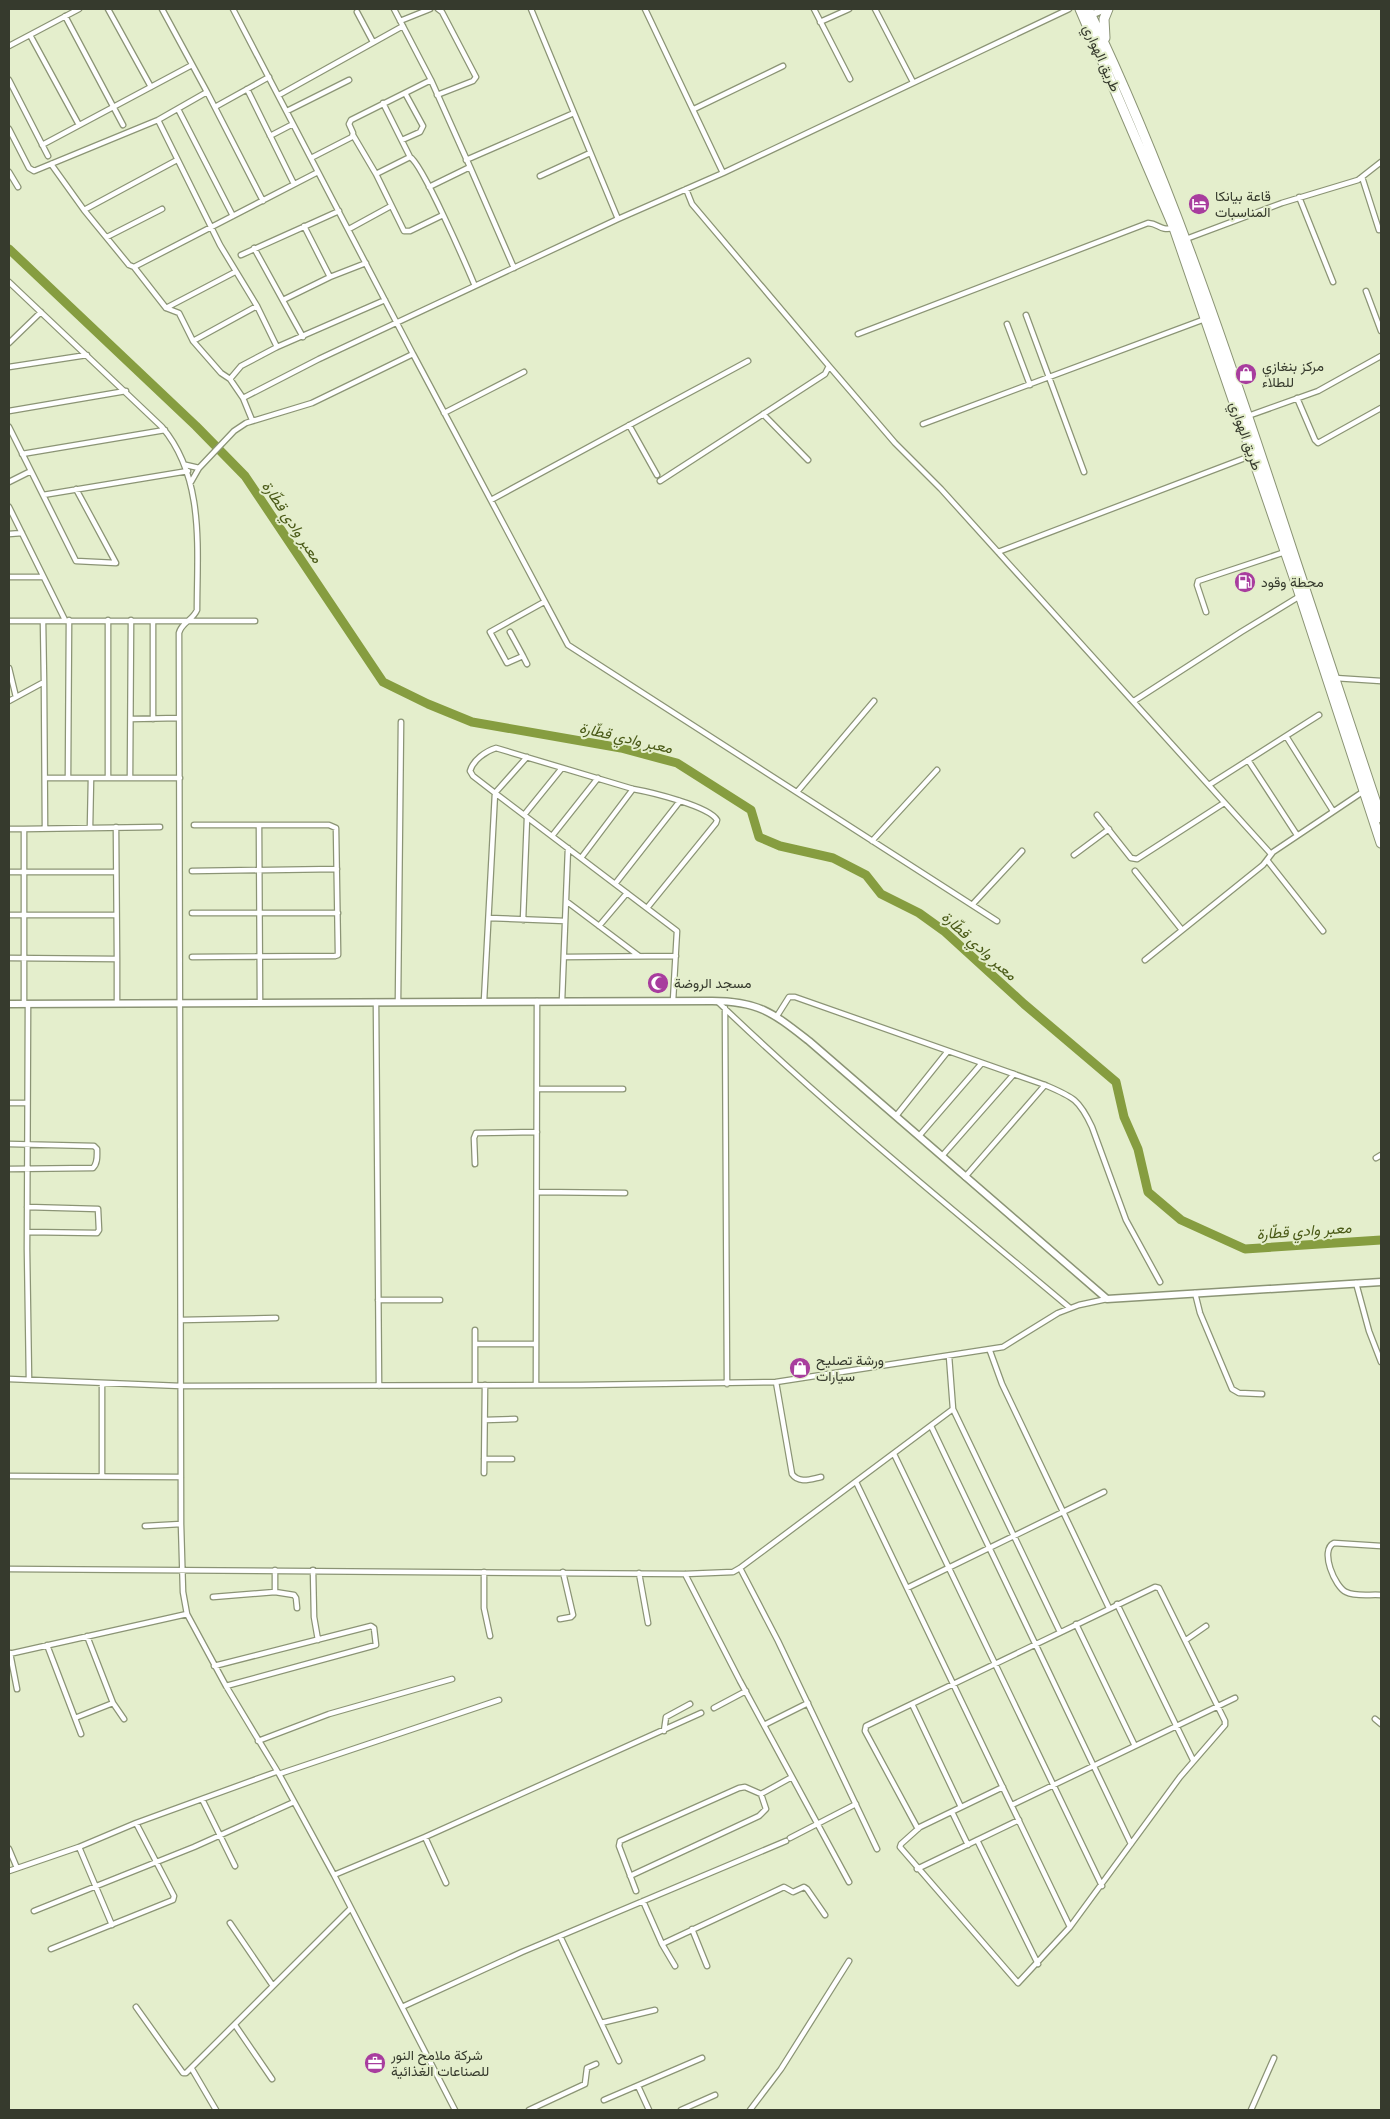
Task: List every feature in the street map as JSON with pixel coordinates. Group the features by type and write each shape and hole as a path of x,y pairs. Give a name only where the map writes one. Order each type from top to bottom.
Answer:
{"highway":[{"name":"طريق الهواري","path":"1080,9 1186,240 1248,416 1381,818"},
{"path":"1106,9 1104,23 1106,46"},
{"name":"طريق الهواري","path":"1090,12 1143,130 1168,204 1174,228 1253,455 1381,843"}],"street":[{"path":"9,46 80,9"},
{"path":"108,9 151,87"},
{"path":"162,9 216,107 263,200"},
{"path":"233,9 564,641 570,647 997,921"},
{"path":"394,9 437,94 514,268"},
{"path":"279,95 430,9"},
{"path":"437,94 473,81 476,76 442,12 438,9"},
{"path":"531,9 618,219"},
{"path":"645,9 723,173"},
{"path":"814,9 850,79"},
{"path":"820,22 849,9"},
{"path":"875,9 913,82"},
{"path":"243,398 319,359 618,219 723,173 1067,9"},
{"path":"1090,12 1106,9"},
{"path":"357,12 373,42"},
{"path":"65,16 123,125"},
{"path":"30,35 79,125"},
{"path":"42,145 192,65"},
{"path":"694,109 783,66"},
{"path":"216,107 269,77"},
{"path":"9,80 48,156"},
{"path":"287,111 349,80"},
{"path":"430,80 350,121 353,135 376,174 404,230 407,232 443,215"},
{"path":"247,89 294,184"},
{"path":"9,129 30,170 34,171 158,120 207,92"},
{"path":"402,140 420,132 423,126 405,92"},
{"path":"383,103 410,157 415,160 429,187 476,286"},
{"path":"178,110 233,216"},
{"path":"466,160 574,112"},
{"path":"158,120 210,227 235,272 257,306 278,347"},
{"path":"270,136 294,124"},
{"path":"311,158 353,135"},
{"path":"540,176 590,153"},
{"path":"376,174 410,157"},
{"path":"84,210 177,160"},
{"path":"1186,240 1299,197 1362,177 1381,162"},
{"path":"51,164 84,210 129,265 134,267 166,308 179,313 193,341 221,373 230,379 243,398 252,420"},
{"path":"429,187 470,166"},
{"path":"9,172 18,187"},
{"path":"134,267 318,172"},
{"path":"1362,177 1379,230"},
{"path":"686,189 692,204 895,443 941,489 1271,854"},
{"path":"1299,197 1333,282"},
{"path":"349,229 392,206"},
{"path":"107,237 162,209"},
{"path":"242,255 339,211"},
{"path":"858,334 1148,223 1162,229 1174,228"},
{"path":"304,226 330,277"},
{"path":"254,248 303,337"},
{"path":"283,300 330,277 366,263"},
{"path":"166,308 235,272"},
{"path":"9,282 165,430 186,465 191,482 196,548 197,610 189,621 181,626 179,633 181,1477 183,1592 187,1614 214,1666 294,1802 334,1876 455,2110"},
{"path":"1366,291 1381,331"},
{"path":"230,379 241,366 278,347 386,300"},
{"path":"193,341 257,306"},
{"path":"9,343 41,312"},
{"path":"1026,315 1084,472"},
{"path":"923,424 1206,318"},
{"path":"1007,324 1030,385"},
{"path":"191,482 198,468 234,431 252,420 312,403 413,354"},
{"path":"9,367 87,355"},
{"path":"1248,416 1318,391 1381,356"},
{"path":"491,500 748,361"},
{"path":"660,481 824,374 829,366"},
{"path":"444,413 524,372"},
{"path":"9,411 126,391"},
{"path":"1297,398 1318,442 1381,408"},
{"path":"763,414 808,460"},
{"path":"629,425 657,476"},
{"path":"9,427 76,561 116,563 76,489"},
{"path":"22,454 165,430"},
{"path":"998,552 1253,455"},
{"path":"186,465 198,468"},
{"path":"43,495 188,470"},
{"path":"9,482 31,471"},
{"path":"9,507 43,577 67,620 68,778"},
{"path":"9,534 22,534"},
{"path":"1206,612 1197,585 1198,581 1285,552"},
{"path":"9,577 43,577"},
{"path":"1134,701 1300,596"},
{"path":"523,656 508,663 490,632 544,602"},
{"path":"43,620 45,828"},
{"path":"108,620 108,778"},
{"path":"130,778 131,620"},
{"path":"9,621 255,621"},
{"path":"153,621 153,719"},
{"path":"510,632 527,664"},
{"path":"9,668 16,697"},
{"path":"1334,678 1381,680"},
{"path":"9,701 44,682"},
{"path":"797,792 874,701"},
{"path":"1209,786 1319,715"},
{"path":"131,719 179,718"},
{"path":"398,1002 401,722"},
{"path":"1286,736 1333,811"},
{"path":"647,908 717,820 716,816 680,801 496,748 489,750 472,766 470,771 473,776 495,794 552,836 580,858 647,908 678,931 673,1001"},
{"path":"484,1001 495,794 527,757"},
{"path":"1248,760 1297,835"},
{"path":"523,920 526,817 562,768"},
{"path":"872,841 937,770"},
{"path":"45,778 180,778"},
{"path":"90,828 91,778"},
{"path":"552,836 598,778"},
{"path":"580,858 634,789"},
{"path":"1145,960 1267,860 1271,854 1364,790"},
{"path":"615,884 680,801"},
{"path":"1097,815 1131,858 1137,859 1224,803"},
{"path":"258,824 260,1002"},
{"path":"192,957 338,955 337,831 333,826 258,824 194,826"},
{"path":"116,827 117,1003"},
{"path":"9,829 160,827"},
{"path":"24,829 29,1380"},
{"path":"1074,855 1109,829"},
{"path":"562,1001 568,848"},
{"path":"972,905 1022,851"},
{"path":"1267,860 1324,931"},
{"path":"192,870 337,869"},
{"path":"1135,871 1182,930"},
{"path":"9,872 116,872"},
{"path":"599,926 627,893"},
{"path":"566,901 639,956"},
{"path":"192,913 338,913"},
{"path":"9,915 116,915"},
{"path":"488,918 565,921"},
{"path":"564,957 676,956"},
{"path":"9,958 117,959"},
{"path":"777,1016 789,997 795,997 1045,1085 1075,1099 1085,1113 1126,1220 1160,1282"},
{"path":"9,1004 484,1001 717,1001 744,1003 762,1008 777,1016 896,1116 1107,1299"},
{"path":"536,1385 537,1001"},
{"path":"717,1001 868,1138 1070,1308"},
{"path":"376,1002 379,1386"},
{"path":"725,1008 727,1384"},
{"path":"896,1116 948,1052"},
{"path":"919,1136 982,1063"},
{"path":"942,1156 1014,1074"},
{"path":"965,1177 1045,1085"},
{"path":"537,1089 623,1089"},
{"path":"9,1103 27,1103"},
{"path":"476,1164 474,1138 476,1133 537,1132"},
{"path":"9,1144 94,1146 97,1149 94,1168 9,1169"},
{"path":"1376,1158 1381,1155"},
{"path":"537,1192 625,1193"},
{"path":"27,1208 98,1209 99,1230 97,1233 27,1232"},
{"path":"9,1380 181,1386 475,1386 776,1382 990,1350 1010,1344 1046,1320 1070,1308 1091,1301 1381,1282"},
{"path":"1356,1283 1368,1331 1381,1362"},
{"path":"1195,1293 1200,1313 1232,1389 1239,1394 1262,1394"},
{"path":"378,1300 440,1300"},
{"path":"181,1320 276,1318"},
{"path":"475,1330 475,1386"},
{"path":"474,1344 536,1344"},
{"path":"990,1350 1002,1384 1109,1608"},
{"path":"949,1356 953,1409 1060,1632"},
{"path":"776,1382 792,1474 794,1478 801,1481 821,1477"},
{"path":"102,1383 102,1476"},
{"path":"484,1473 485,1385"},
{"path":"9,1569 686,1574 733,1572 953,1409"},
{"path":"485,1420 515,1419"},
{"path":"931,1426 1132,1844"},
{"path":"894,1454 1102,1886"},
{"path":"484,1459 512,1459"},
{"path":"9,1476 181,1477"},
{"path":"856,1482 1070,1927"},
{"path":"907,1588 1104,1492"},
{"path":"145,1526 182,1524"},
{"path":"1381,1546 1334,1543 1329,1546 1326,1552 1334,1578 1345,1592 1381,1595"},
{"path":"740,1568 760,1604 877,1849"},
{"path":"275,1570 275,1592"},
{"path":"313,1570 314,1616 318,1640"},
{"path":"484,1572 484,1608 490,1636"},
{"path":"560,1619 573,1615 564,1572"},
{"path":"639,1573 648,1623"},
{"path":"686,1574 746,1691 849,1882"},
{"path":"918,1829 865,1729 867,1725 1117,1604 1154,1588 1159,1588 1186,1640 1225,1725 1193,1760 1070,1927 1020,1982 1016,1982 900,1847 918,1829 1003,1788"},
{"path":"213,1597 275,1592 294,1595 298,1608"},
{"path":"1117,1604 1193,1760"},
{"path":"17,1689 9,1654 187,1614"},
{"path":"1076,1624 1135,1746"},
{"path":"214,1666 371,1626 374,1628 376,1645 226,1686"},
{"path":"1186,1640 1206,1626"},
{"path":"87,1636 113,1703 124,1719"},
{"path":"47,1646 81,1734"},
{"path":"258,1741 329,1714 452,1678"},
{"path":"714,1708 746,1691"},
{"path":"1012,1805 1235,1698"},
{"path":"9,1871 79,1847 136,1823 202,1799 499,1700"},
{"path":"74,1718 113,1703"},
{"path":"764,1725 808,1703"},
{"path":"664,1731 666,1717 690,1704"},
{"path":"912,1704 962,1808"},
{"path":"334,1876 702,1713"},
{"path":"1375,1718 1381,1724"},
{"path":"761,1794 792,1777"},
{"path":"630,1876 766,1812 761,1794 745,1787 739,1788 620,1841 619,1846 630,1876 636,1891"},
{"path":"202,1799 235,1866"},
{"path":"34,1911 219,1836 294,1802"},
{"path":"402,2007 560,1936 788,1839 856,1804"},
{"path":"952,1812 968,1845"},
{"path":"917,1868 1019,1820"},
{"path":"51,1949 173,1900 174,1896 136,1823"},
{"path":"425,1837 446,1884"},
{"path":"977,1840 1038,1964"},
{"path":"79,1847 112,1925"},
{"path":"9,1849 17,1868"},
{"path":"662,1944 784,1887 792,1892 802,1888 807,1889 825,1915"},
{"path":"643,1901 662,1944 675,1966"},
{"path":"136,2007 183,2073 192,2068 350,1909"},
{"path":"230,1923 273,1986"},
{"path":"692,1929 707,1966"},
{"path":"560,1936 619,2061"},
{"path":"750,2110 781,2069 849,1961"},
{"path":"601,2023 655,2010"},
{"path":"235,2025 272,2079"},
{"path":"604,2100 702,2058"},
{"path":"1251,2110 1274,2058"},
{"path":"529,2110 585,2084 587,2068 596,2064"},
{"path":"192,2068 216,2110"},
{"path":"638,2086 649,2110"},
{"path":"682,2110 715,2094"}],"waterway":[{"name":"معبر وادي قطّارة","path":"9,249 196,426 245,476 383,682 428,704 472,722 621,748 677,763 751,810 759,837 780,846 833,858 866,875 881,894 919,913 944,931 1024,1004 1116,1082 1124,1117 1138,1149 1148,1192 1181,1220 1245,1249 1381,1240"}],"place":[{"name":"قاعة بيانكا المناسبات","path":"1199,204"},
{"name":"مركز بنغازي للطلاء","path":"1246,374"},
{"name":"محطة وقود","path":"1245,582"},
{"name":"مسجد الروضة","path":"658,983"},
{"name":"ورشة تصليح سيارات","path":"800,1368"},
{"name":"شركة ملامح النور للصناعات الغذائية","path":"375,2063"}]}
